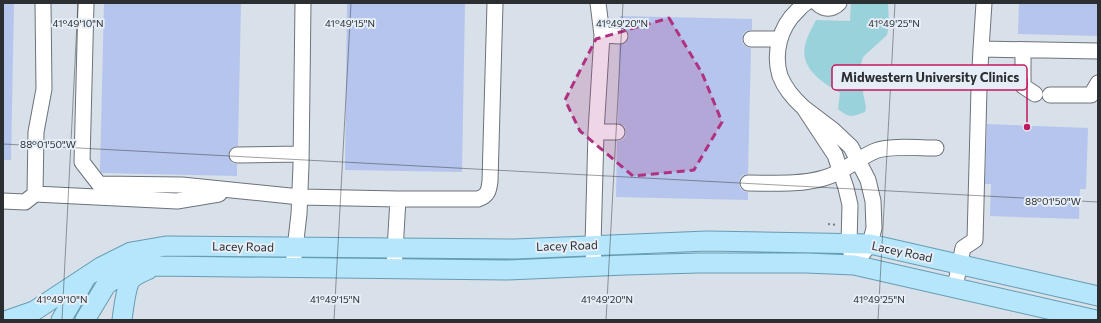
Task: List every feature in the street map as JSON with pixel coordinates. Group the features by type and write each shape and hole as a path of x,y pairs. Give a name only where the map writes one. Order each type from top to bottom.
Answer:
{"main road":[{"name":"Lacey Road","path":"61,320 87,277 101,267 131,252 166,246 514,249 706,241 870,244 1098,296"},
{"name":"Lacey Road","path":"85,320 106,285 125,271 156,266 506,270 699,263 806,263 854,265 1096,320"},
{"path":"122,320 124,304 130,281 140,273 156,266"},
{"path":"8,320 34,311 87,277"}],"lane":[{"path":"35,194 36,132 44,89 43,3"},
{"path":"86,3 82,162 99,184 182,185 300,197 478,199 484,197 488,193 490,181 495,3"},
{"path":"294,268 294,248 300,197 303,3"},
{"path":"594,267 593,245 596,132 602,35 598,3"},
{"path":"806,3 789,18 780,39 777,56 780,76 790,94 804,108 833,130 851,147 868,180 873,202 874,228 870,244 854,265"},
{"path":"817,3 826,9 839,3"},
{"path":"955,287 963,248 975,240 979,89 984,3"},
{"path":"602,35 620,36"},
{"path":"751,39 780,39"},
{"path":"981,49 1098,51"},
{"path":"1023,50 1023,86 1042,94 1091,95 1098,83"},
{"path":"804,108 835,155 846,188 850,205 849,244 854,265"},
{"path":"596,132 617,132"},
{"path":"748,183 798,183 824,178 840,171 875,151 885,148 936,148"},
{"path":"237,154 301,154"},
{"path":"3,202 25,202 35,194 177,201 238,191"},
{"path":"394,268 398,198"}],"highlighted area":[{"path":"669,18 702,73 722,122 694,170 633,176 580,131 565,100 596,39"}],"water":[{"path":"851,3 888,3 889,25 887,35 863,57 860,68 864,86 863,93 866,107 865,112 851,116 838,109 840,93 819,79 810,70 806,63 804,49 816,20 850,21"}],"building":[{"path":"3,3 14,3 11,160 3,160"},
{"path":"104,3 241,3 238,146 232,148 228,155 233,163 237,164 237,176 102,173 100,171"},
{"path":"347,3 465,3 462,172 345,170"},
{"path":"1019,3 1098,3 1098,36 1018,34"},
{"path":"620,16 752,19 752,30 746,31 743,34 742,39 743,44 751,48 748,174 743,175 740,178 739,183 740,188 748,192 748,200 616,197 617,141 622,140 625,137 626,132 625,127 618,123 619,45 624,44 629,36 625,29 620,27"},
{"path":"987,124 1088,128 1086,189 1080,189 1079,219 990,216 991,184 985,184"}],"place":[{"name":"Midwestern University Clinics","path":"1027,127"}]}
